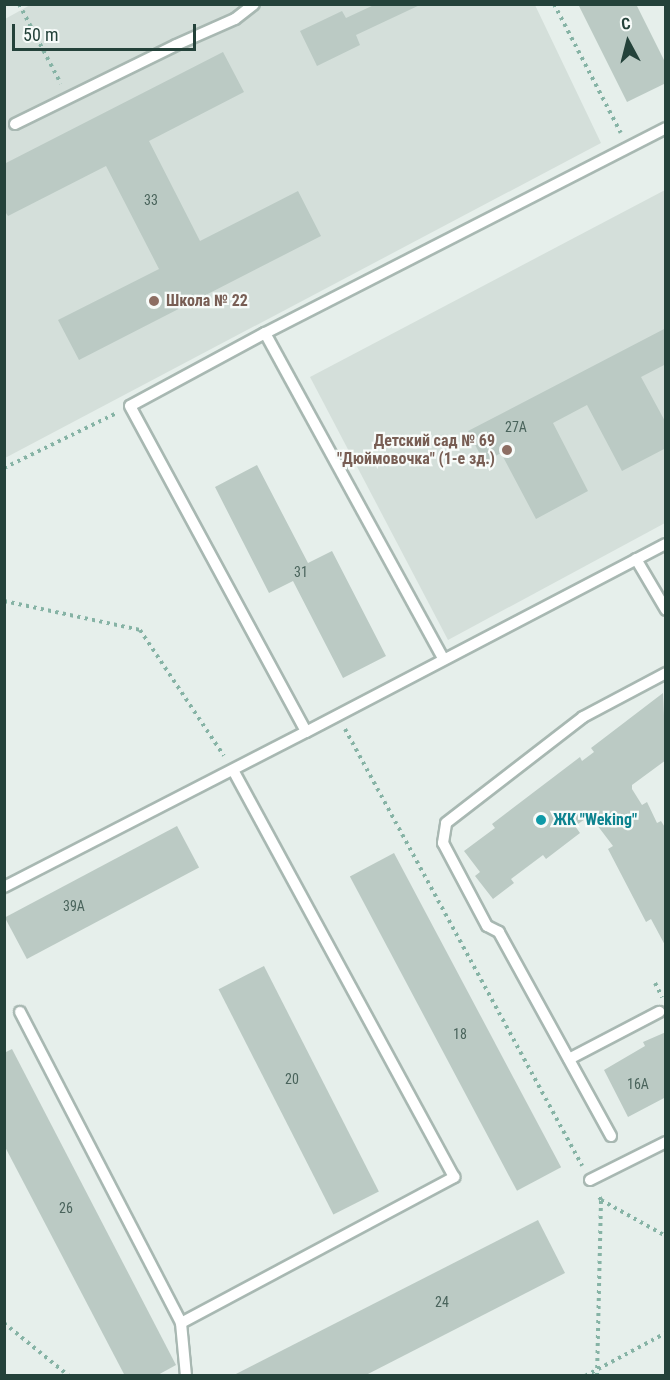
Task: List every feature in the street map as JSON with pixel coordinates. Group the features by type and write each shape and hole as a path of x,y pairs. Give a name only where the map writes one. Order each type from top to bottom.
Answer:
{"lane":[{"path":"15,124 235,19 254,4"},
{"path":"306,732 130,406 265,333 666,128"},
{"path":"265,333 443,658"},
{"path":"4,886 234,771 443,658 666,544"},
{"path":"636,559 666,610"},
{"path":"611,1136 499,932 487,926 443,843 446,823 583,717 666,673"},
{"path":"182,1323 454,1177 234,771"},
{"path":"20,1012 182,1323 186,1376"},
{"path":"569,1059 659,1012"},
{"path":"590,1180 666,1142"}],"path":[{"path":"19,4 68,98"},
{"path":"554,4 629,147"},
{"path":"4,468 130,406"},
{"path":"4,601 140,630 234,771"},
{"path":"338,715 601,1200 597,1376"},
{"path":"601,1200 666,1236"},
{"path":"4,1323 69,1376"},
{"path":"585,1376 666,1333"}],"shaded area":[{"name":"Школа № 22","path":"32,4 535,5 601,143 5,458 5,19"},
{"name":"Детский сад № 69 \"Дюймовочка\" (1-е зд.)","path":"665,190 665,523 448,640 310,377"}],"building":[{"path":"376,4 422,4 356,35 360,45 317,66 300,31 342,11 346,18"},
{"path":"578,4 636,4 666,64 666,83 627,102"},
{"path":"223,52 244,92 149,141 200,241 298,191 321,236 79,360 58,320 159,269 106,166 8,216 4,210 4,164"},
{"path":"666,328 666,364 641,377 666,423 666,448 622,471 587,405 553,423 588,491 536,519 501,453 484,462 468,431"},
{"path":"257,465 308,563 332,551 386,656 343,678 293,581 269,593 215,487"},
{"name":"ЖК \"Weking\"","path":"663,693 666,760 632,785 632,789 642,805 647,802 657,823 661,821 666,829 666,947 651,919 646,922 608,849 613,846 594,821 598,819 594,813 575,826 580,833 546,859 543,855 511,879 514,883 493,899 475,876 480,872 464,851 495,828 492,824 580,757 582,761 594,752 591,748"},
{"path":"177,826 199,867 27,959 5,918"},
{"path":"394,853 561,1167 517,1191 350,876"},
{"path":"264,966 379,1191 333,1215 219,989"},
{"path":"666,1032 666,1097 628,1117 604,1070 645,1046 643,1042"},
{"path":"12,1049 176,1365 156,1376 125,1376 4,1145 4,1053"},
{"path":"538,1220 565,1273 364,1376 232,1376"}],"place":[{"name":"Школа № 22","path":"154,301"},
{"name":"Детский сад № 69 \"Дюймовочка\" (1-е зд.)","path":"507,450"},
{"name":"ЖК \"Weking\"","path":"541,820"}]}
